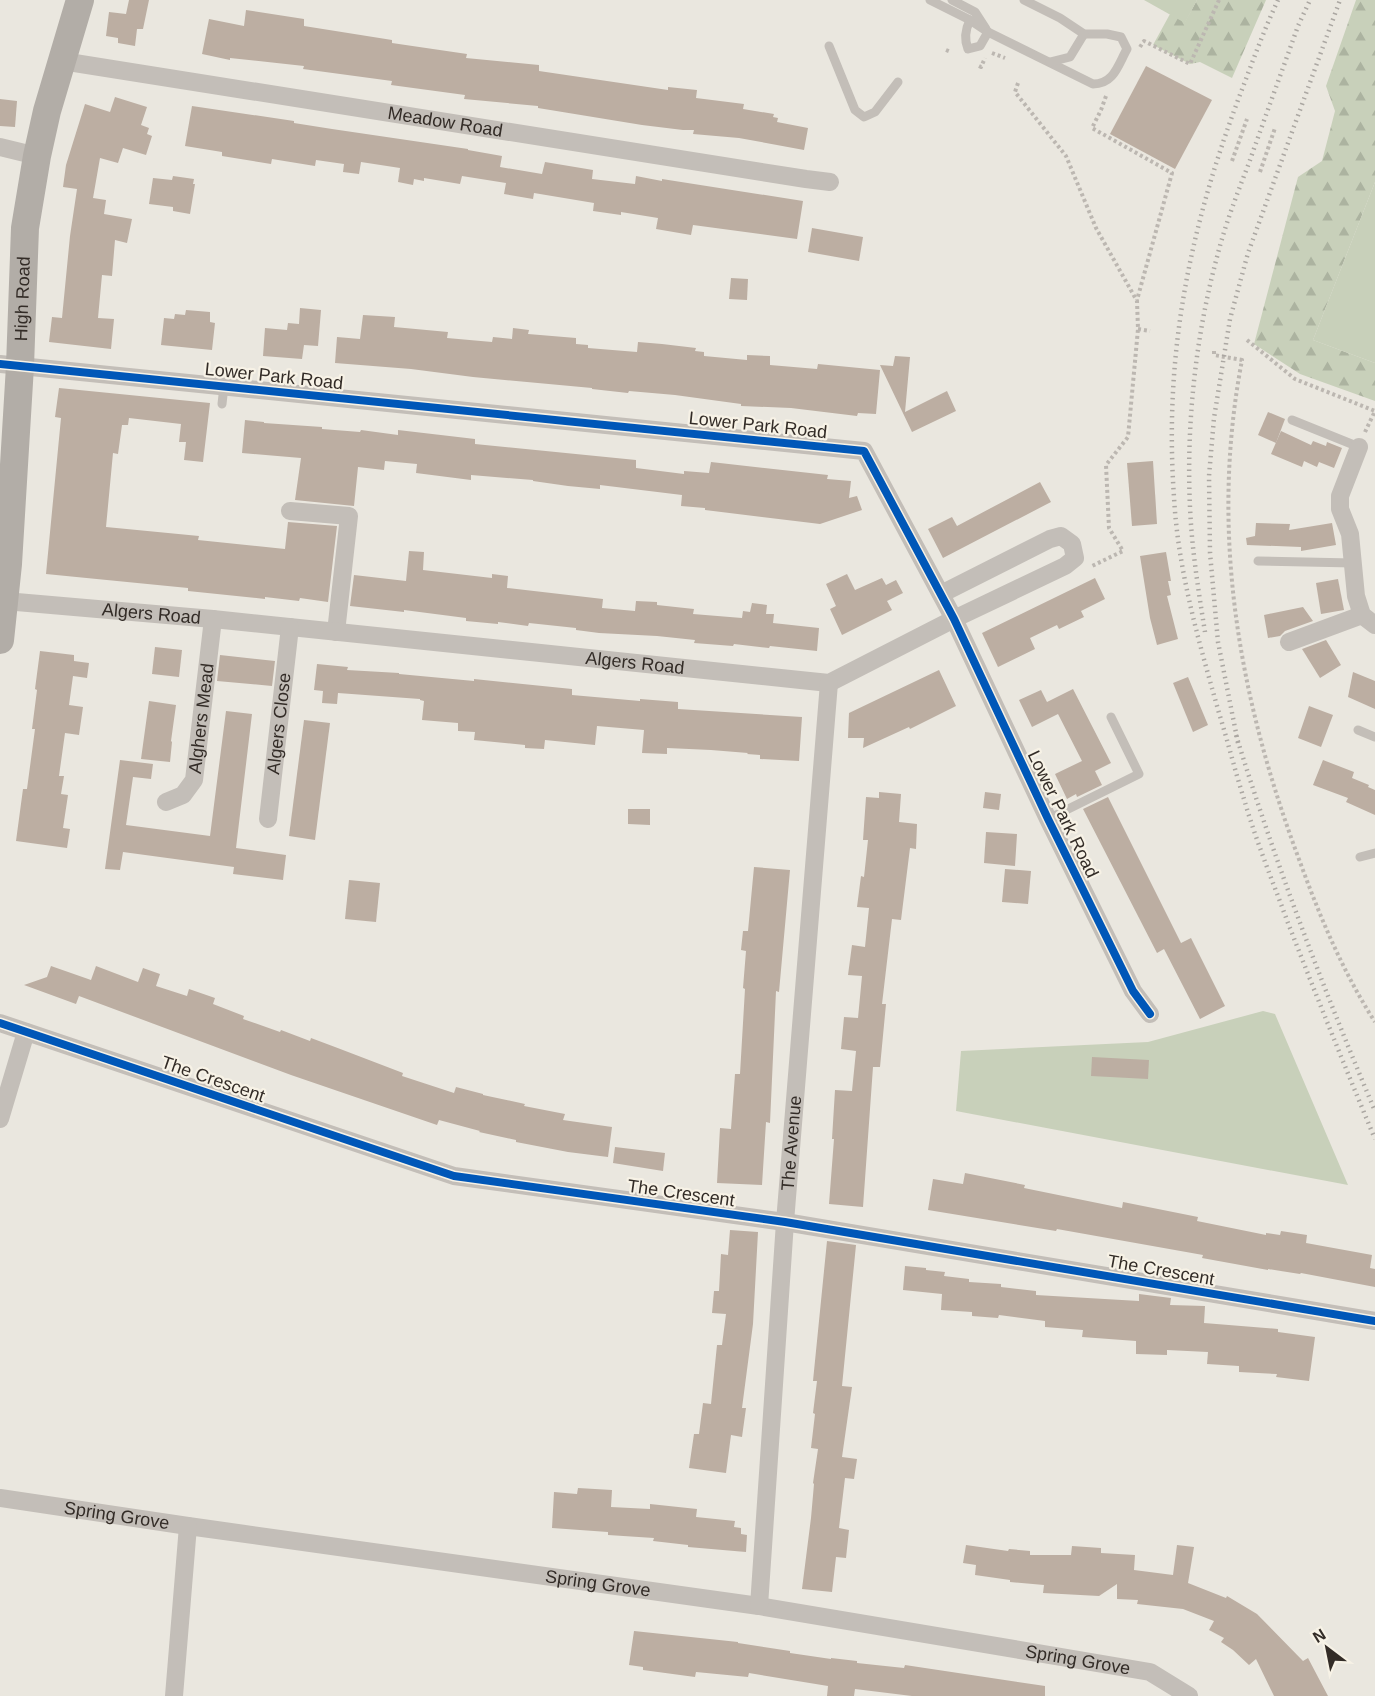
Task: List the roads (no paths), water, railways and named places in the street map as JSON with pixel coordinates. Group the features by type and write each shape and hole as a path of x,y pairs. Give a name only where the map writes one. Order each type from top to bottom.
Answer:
{"main road":[{"name":"High Road","path":"0,639 5,601 10,365 25,228 47,111 80,0"}],"street":[{"name":"Meadow Road","path":"62,61 830,182"},
{"path":"0,147 37,156"},
{"name":"Lower Park Road","path":"10,365 223,395 864,451 954,619 1133,992 1150,1014"},
{"path":"1289,642 1369,620 1356,596 1350,534 1341,509 1340,496 1359,447"},
{"path":"290,511 349,516 336,632"},
{"path":"829,683 954,619 1065,566 1075,558 1072,544 1061,536 1050,539 941,594"},
{"name":"Algers Road","path":"5,601 213,619 829,683"},
{"name":"Alghers Mead","path":"166,802 183,795 194,780 213,619"},
{"name":"Algers Close","path":"268,819 290,627"},
{"name":"The Avenue","path":"759,1606 785,1222 829,683"},
{"name":"The Crescent","path":"0,1023 454,1176 785,1222 1375,1322"},
{"path":"0,1119 26,1032"},
{"name":"Spring Grove","path":"0,1498 759,1606 1150,1672 1189,1696"},
{"path":"174,1696 188,1526"}],"lane":[{"path":"930,0 970,20 988,32 1093,84 1102,84 1113,76 1126,49 1121,37 1107,34 1084,34 1060,18 1024,0"},
{"path":"952,0 975,12 988,32"},
{"path":"970,20 966,28 965,42 968,50 980,46 988,32"},
{"path":"1050,62 1071,57 1084,34"},
{"path":"829,46 855,110 864,117 875,112 898,82"},
{"path":"1292,420 1359,447"},
{"path":"1258,561 1353,563"},
{"path":"1048,819 1139,774 1111,717"},
{"path":"1358,730 1375,737"},
{"path":"1360,857 1375,853"}],"railway":[{"path":"1278,0 1257,49 1221,149 1206,198 1184,295 1173,394 1172,445 1176,525 1197,633 1259,846 1375,1139"},
{"path":"1205,632 1196,573 1190,502 1190,432 1196,361 1209,291 1227,221 1298,26 1310,0"},
{"path":"1238,743 1218,642 1210,553 1209,476 1214,418 1230,319 1248,253 1340,0"},
{"path":"1236,735 1301,924 1375,1111"}]}
